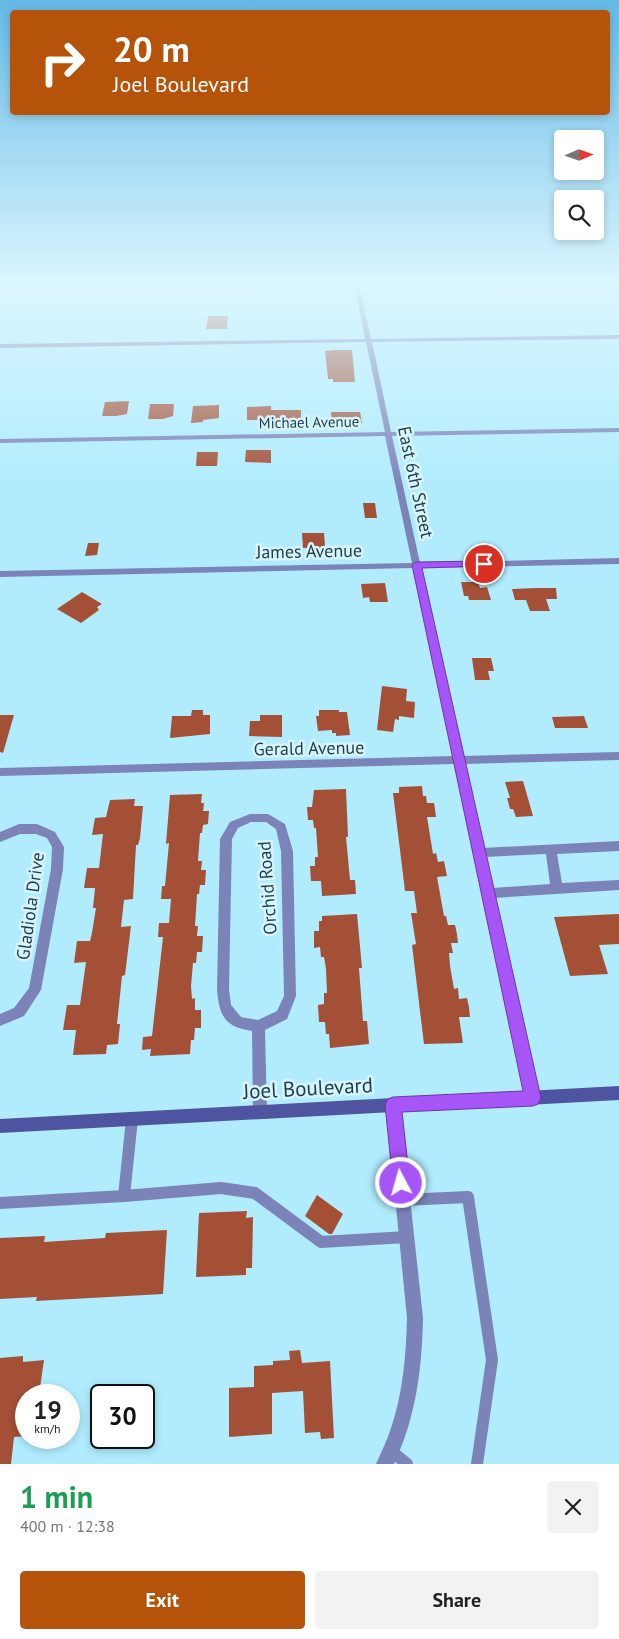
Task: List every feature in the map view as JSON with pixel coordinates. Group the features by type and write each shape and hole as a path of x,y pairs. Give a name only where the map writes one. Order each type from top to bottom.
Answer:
{"main road":[{"name":"Joel Boulevard","path":"0,1126 619,1094"}],"street":[{"name":"East 6th Street","path":"371,351 478,853 533,1098"},
{"name":"Michael Avenue","path":"0,441 619,430"},
{"name":"James Avenue","path":"0,574 619,561"},
{"name":"Gerald Avenue","path":"0,772 619,756"},
{"name":"Orchid Road","path":"250,818 268,818 281,827 286,851 290,996 282,1015 258,1026 238,1022 225,1008 223,989 226,839 234,825 250,818"},
{"name":"Gladiola Drive","path":"0,837 19,829 37,829 51,836 58,848 57,869 36,990 19,1012 0,1020"},
{"path":"478,853 619,846"},
{"path":"551,849 557,889"},
{"path":"487,894 619,885"},
{"path":"258,1026 260,1112"},
{"path":"388,1458 403,1419 410,1393 415,1351 415,1318 393,1105"}],"lane":[{"path":"124,1196 132,1119"},
{"path":"0,1204 221,1188 254,1193 321,1242 406,1237"},
{"path":"403,1200 468,1197 492,1360 477,1464"},
{"path":"388,1458 407,1464"}],"building":[{"path":"325,351 352,351 355,382 333,382 333,379 328,379"},
{"path":"129,401 127,414 102,416 105,402"},
{"path":"150,404 174,404 173,416 163,419 148,419"},
{"path":"219,405 219,418 191,423 193,406"},
{"path":"271,406 271,410 301,410 301,422 263,423 263,420 247,420 247,407"},
{"path":"331,412 360,412 362,423 332,423"},
{"path":"246,450 271,450 271,463 245,462"},
{"path":"197,452 218,452 217,466 196,466"},
{"path":"363,503 375,503 377,518 365,518"},
{"path":"302,533 324,533 325,546 321,546 321,548 303,548"},
{"path":"88,543 99,543 97,555 85,556"},
{"path":"461,582 478,582 480,588 487,587 491,600 469,600 468,596 464,596"},
{"path":"385,583 388,602 370,602 369,597 363,598 361,584"},
{"path":"556,588 557,599 546,599 550,611 530,611 526,600 515,600 512,589"},
{"path":"82,592 102,604 97,607 99,610 81,623 57,609"},
{"path":"472,658 491,658 494,671 488,671 490,680 475,680"},
{"path":"382,686 407,689 406,701 415,702 414,718 399,716 399,720 395,719 393,732 377,730"},
{"path":"192,710 203,710 203,715 210,715 210,734 170,738 172,716 191,716"},
{"path":"319,710 347,712 350,735 336,736 336,733 332,733 332,730 318,731 316,716 319,716"},
{"path":"0,715 14,715 3,753 0,752"},
{"path":"260,715 282,715 282,737 249,736 250,721 260,721"},
{"path":"584,716 588,728 555,728 552,717"},
{"path":"523,781 533,816 516,817 513,809 510,809 507,798 510,798 505,782"},
{"path":"422,786 423,796 426,796 427,803 434,803 435,809 436,817 427,817 433,854 436,853 438,862 444,861 447,876 437,877 444,916 446,916 448,925 455,925 457,934 458,943 451,943 453,953 449,953 454,989 458,988 459,999 467,998 469,1007 470,1017 459,1017 463,1043 424,1044 412,945 416,944 411,913 417,913 414,891 405,891 393,793 399,793 399,787"},
{"path":"346,789 348,837 346,837 350,880 355,880 356,894 322,896 321,881 311,881 310,866 315,866 315,857 318,857 316,828 314,828 313,820 308,820 307,807 312,807 314,790"},
{"path":"202,794 201,803 204,803 203,811 209,811 208,824 203,825 202,833 200,833 198,861 202,861 201,870 206,870 205,885 200,885 199,894 197,894 195,926 198,926 197,936 203,936 202,952 197,952 196,963 193,963 191,986 192,999 195,998 195,1010 201,1010 201,1028 195,1028 194,1040 191,1040 190,1054 150,1056 151,1049 142,1050 143,1037 152,1036 163,937 158,937 159,923 169,923 171,899 161,899 162,886 165,886 169,843 166,844 170,795"},
{"path":"135,799 134,806 143,806 140,838 138,845 136,845 133,899 124,900 121,927 131,926 125,975 122,976 117,1024 120,1024 118,1044 107,1045 106,1054 73,1055 76,1030 63,1030 67,1005 80,1005 86,962 74,963 77,941 90,941 96,908 93,908 95,888 84,888 87,868 99,868 103,834 92,835 95,818 106,817 110,800"},
{"path":"357,914 362,968 359,968 363,1021 367,1021 369,1044 330,1048 329,1034 326,1034 325,1022 319,1022 318,1005 324,1004 324,993 327,993 326,969 324,957 321,957 320,947 314,948 314,931 319,931 319,921 322,921 322,916"},
{"path":"619,914 619,944 599,945 608,974 570,976 554,917"},
{"path":"317,1195 343,1214 332,1234 329,1234 305,1216"},
{"path":"247,1211 246,1218 253,1217 252,1268 246,1268 246,1275 196,1277 199,1213"},
{"path":"167,1230 163,1294 36,1301 37,1297 0,1299 0,1238 45,1236 44,1242 105,1238 106,1233"},
{"path":"300,1350 302,1363 330,1361 334,1438 321,1439 320,1432 305,1433 303,1391 272,1393 272,1434 229,1437 229,1388 254,1387 254,1366 273,1365 273,1361 290,1360 289,1351"},
{"path":"23,1356 23,1362 44,1360 41,1384 15,1384 15,1437 11,1464 0,1464 0,1358"}],"route":[{"path":"401,1183 393,1105 533,1098 416,565 484,564"}]}
